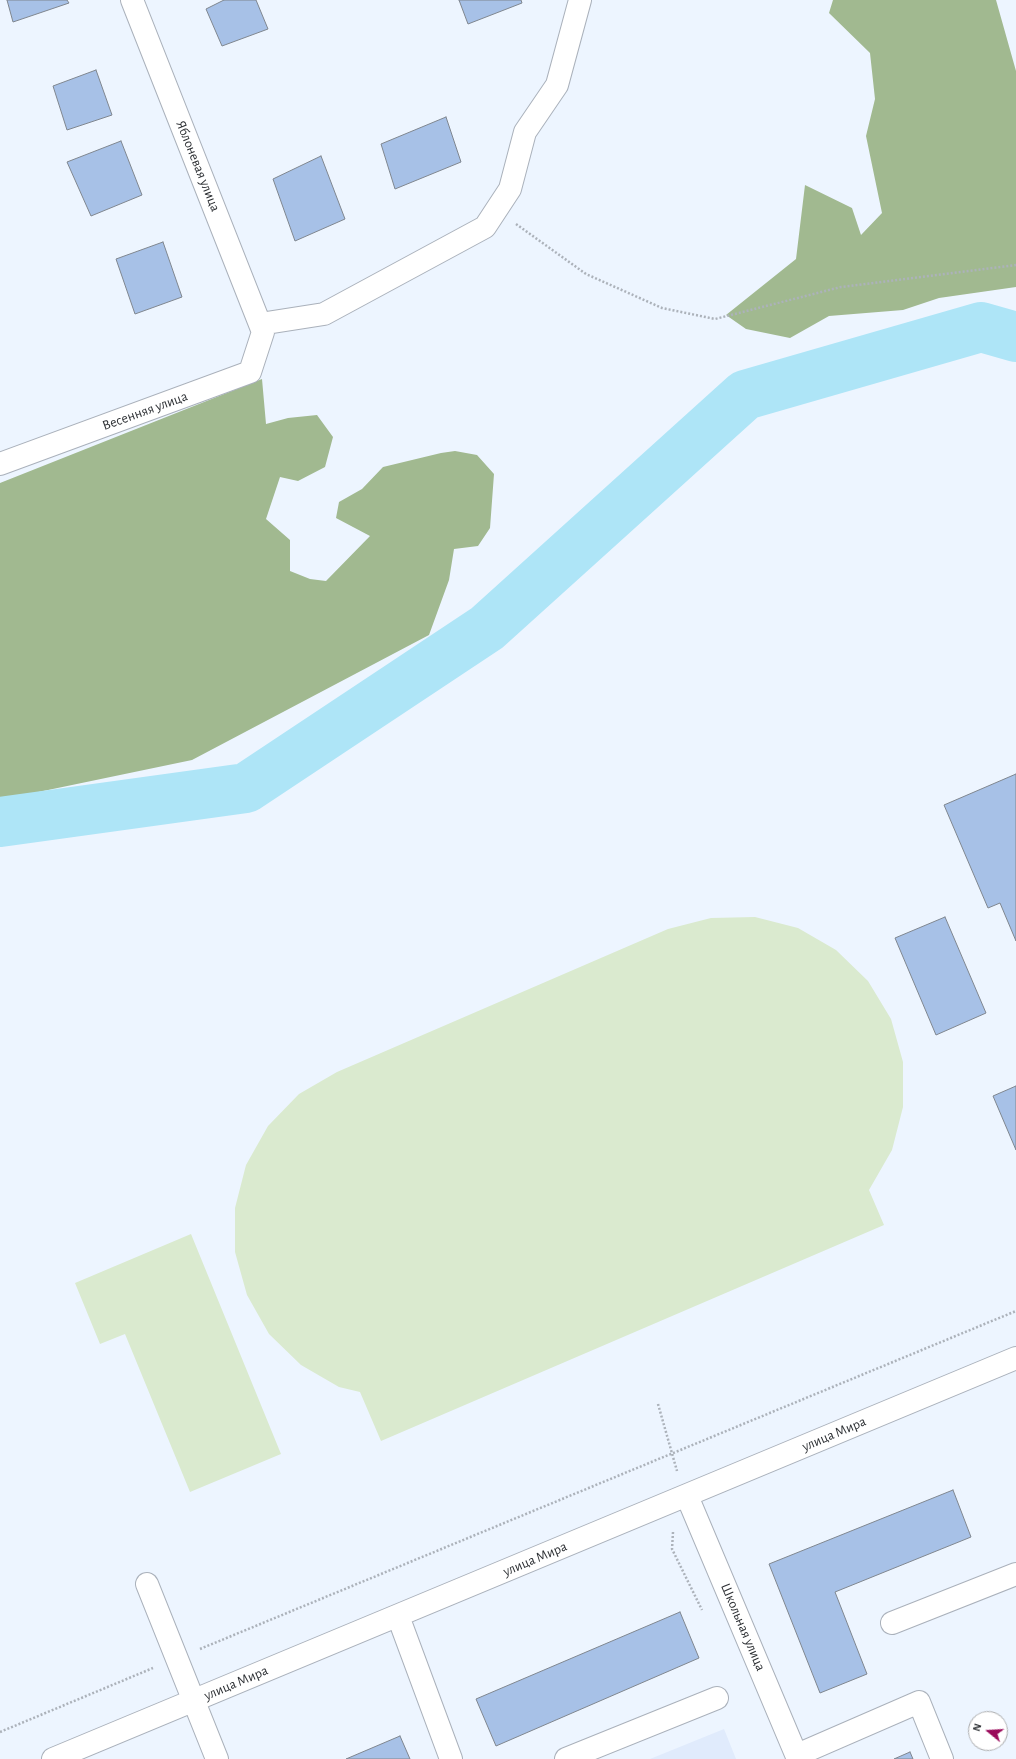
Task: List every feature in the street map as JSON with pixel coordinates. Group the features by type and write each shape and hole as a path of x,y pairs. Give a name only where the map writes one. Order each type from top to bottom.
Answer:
{"street":[{"name":"Яблоневая улица","path":"132,0 262,328"},
{"path":"262,328 324,314 485,227 510,189 525,132 557,85 580,0"},
{"name":"Весенняя улица","path":"0,464 250,372 262,328"},
{"name":"улица Мира","path":"53,1759 688,1496 1016,1358"},
{"name":"Школьная улица","path":"688,1496 798,1757"},
{"path":"892,1623 1016,1574"},
{"path":"147,1584 217,1759"},
{"path":"398,1616 452,1759"},
{"path":"566,1759 717,1698"},
{"path":"798,1757 919,1702 942,1759"}],"path":[{"path":"496,210 586,274 662,308 715,319 841,287 1016,265"},
{"path":"0,1732 1016,1311"}],"shaded area":[{"path":"724,1729 736,1759 650,1759"}],"green space":[{"path":"833,0 996,0 1016,71 1016,287 939,298 903,310 829,316 790,338 746,329 726,315 796,259 805,185 852,208 861,235 882,213 866,136 875,99 870,53 829,13"},
{"path":"262,379 266,424 288,418 317,415 333,437 325,467 298,481 280,477 266,519 290,540 290,571 310,579 326,581 370,536 336,518 339,502 362,489 383,467 455,451 477,455 494,474 490,528 478,546 454,549 449,580 429,635 192,760 0,800 0,483"},
{"path":"755,917 798,928 836,950 868,981 891,1019 903,1062 903,1107 892,1150 869,1190 884,1225 381,1441 360,1392 339,1387 301,1365 269,1334 247,1295 235,1252 235,1208 246,1165 268,1126 299,1094 337,1072 668,929 711,918"},
{"path":"191,1234 281,1454 190,1492 125,1334 100,1344 75,1283"}],"building":[{"path":"7,0 67,0 69,3 13,22"},
{"path":"224,0 256,0 268,29 222,46 206,9"},
{"path":"459,0 521,0 522,3 468,24"},
{"path":"96,70 112,115 67,130 53,86"},
{"path":"446,117 461,162 395,189 381,144"},
{"path":"121,141 142,195 91,216 67,162"},
{"path":"321,156 345,219 295,241 273,179"},
{"path":"163,242 182,297 135,314 116,259"},
{"path":"1016,774 1016,941 1000,903 988,908 944,805"},
{"path":"945,917 986,1013 936,1035 895,938"},
{"path":"1016,1086 1016,1150 993,1096"},
{"path":"953,1490 971,1537 835,1592 867,1674 820,1693 769,1564"},
{"path":"680,1612 699,1658 496,1746 476,1699"},
{"path":"400,1736 410,1759 346,1759"},
{"path":"910,1752 913,1759 894,1759"}],"waterway":[{"path":"0,822 246,788 487,628 745,395 981,327 1016,337"}]}
